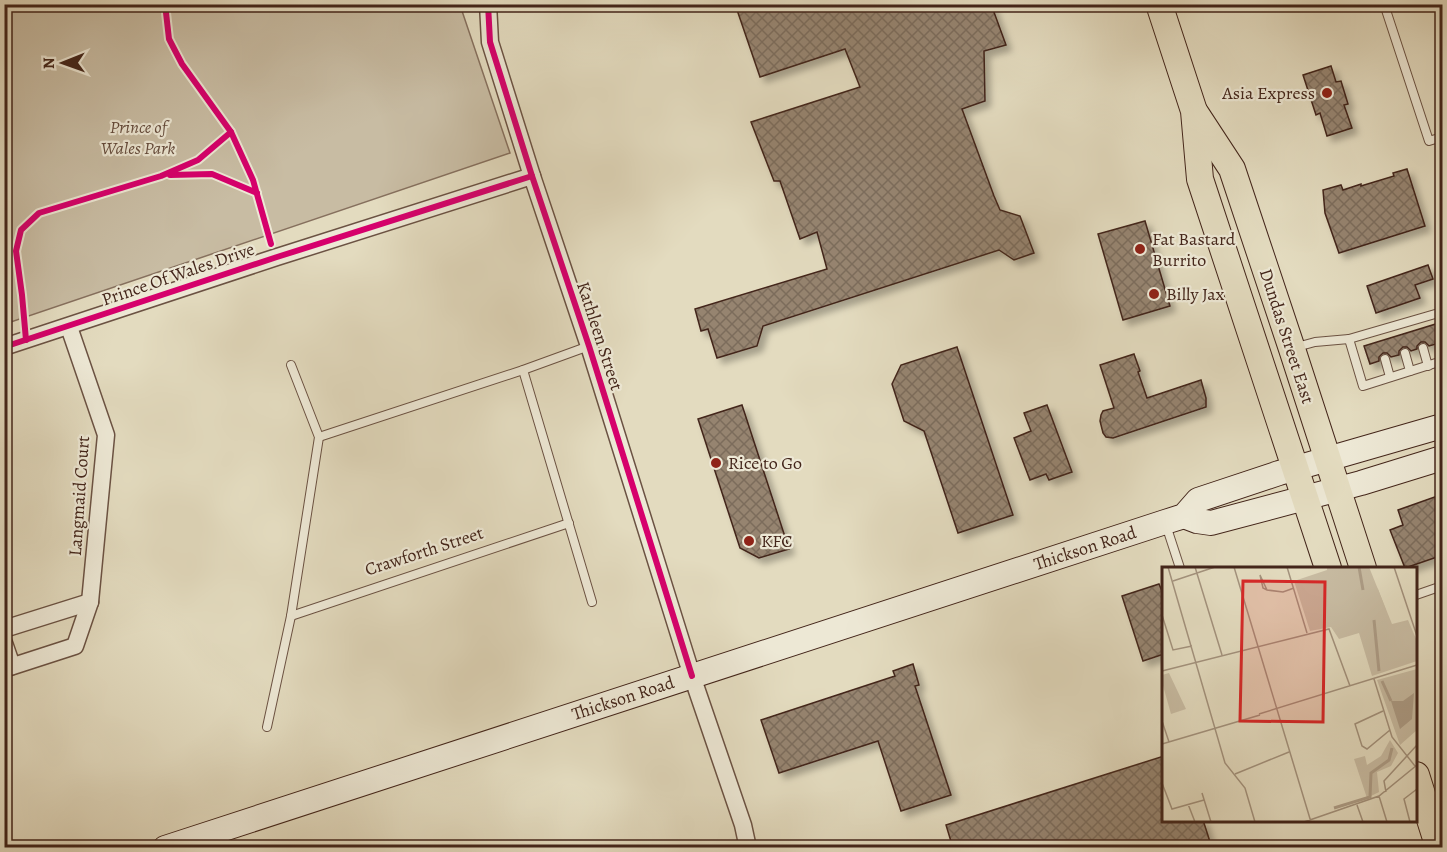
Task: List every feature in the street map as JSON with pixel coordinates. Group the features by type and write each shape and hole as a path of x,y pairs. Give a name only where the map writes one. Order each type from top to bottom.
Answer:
{"main road":[{"name":"Dundas Street East","path":"1159,4 1194,111 1200,179 1328,567"},
{"name":"Dundas Street East","path":"1194,111 1232,169 1363,567"},
{"name":"Thickson Road","path":"165,848 1174,519 1198,501 1296,468 1443,426"},
{"path":"1174,519 1211,523 1443,458"},
{"path":"1417,778 1439,848"}],"street":[{"name":"Kathleen Street","path":"488,4 490,42 589,346 692,676"},
{"name":"Prince Of Wales Drive","path":"4,347 532,176"},
{"name":"Langmaid Court","path":"4,643 8,668 75,646 90,603 106,435 69,327"},
{"path":"4,629 90,603"},
{"path":"692,676 743,825 748,848"}],"lane":[{"path":"1384,4 1429,141 1443,137"},
{"path":"1292,349 1315,342 1349,339 1443,312"},
{"path":"1414,320 1417,330"},
{"path":"1397,325 1400,335"},
{"path":"1377,331 1379,341"},
{"path":"1349,339 1363,386 1443,361"},
{"path":"319,437 589,346"},
{"path":"1423,348 1428,366"},
{"path":"1405,353 1410,371"},
{"path":"1385,359 1390,377"},
{"path":"267,727 291,616 319,437 291,365"},
{"path":"523,370 592,602"},
{"path":"1174,519 1180,567"},
{"name":"Crawforth Street","path":"291,616 569,523"},
{"path":"1417,595 1443,586"}],"green space":[{"name":"Prince of Wales Park","path":"4,5 460,5 510,153 5,324"}],"building":[{"path":"735,4 991,4 1006,45 984,51 985,101 962,109 1000,210 1020,216 1034,253 1014,260 999,250 763,326 757,346 717,358 708,329 701,331 695,309 827,269 817,232 800,239 780,181 774,181 751,122 860,87 845,49 760,77"},
{"name":"Asia Express","path":"1331,66 1336,82 1341,81 1348,104 1344,105 1352,128 1327,136 1320,113 1316,115 1303,75"},
{"path":"1407,169 1425,226 1339,253 1325,213 1323,190 1341,185 1343,190 1361,184 1361,186 1394,176 1393,173"},
{"path":"1145,221 1170,306 1123,320 1098,234"},
{"path":"1428,265 1433,279 1415,285 1420,298 1376,313 1367,286"},
{"path":"1439,323 1443,342 1429,346 1421,342 1417,349 1411,351 1403,347 1399,355 1391,357 1383,353 1379,361 1370,364 1364,346"},
{"path":"957,347 1013,515 958,533 924,431 904,421 892,384 901,365"},
{"path":"1134,354 1147,398 1201,380 1206,407 1113,438 1106,437 1100,421 1101,415 1103,411 1114,408 1100,365"},
{"path":"742,405 789,549 759,558 740,548 698,419"},
{"path":"1047,405 1072,472 1049,480 1046,474 1030,480 1014,438 1031,431 1024,413"},
{"path":"1443,494 1443,555 1405,567 1390,530 1403,525 1398,510"},
{"path":"1159,584 1162,591 1162,655 1143,661 1122,596"},
{"path":"913,664 919,685 915,686 951,795 901,811 878,741 779,773 761,720 895,676 893,671"},
{"path":"1162,757 1162,822 1204,822 1212,848 953,848 946,825"}],"cycle path":[{"path":"165,4 169,39 182,64 231,132 253,180 271,244"},
{"path":"488,4 490,42 589,346 692,676"},
{"path":"26,340 16,251 21,230 39,213 161,176 198,160 231,132"},
{"path":"170,175 212,174 257,193"},
{"path":"4,347 532,176"}],"place":[{"name":"Asia Express","path":"1327,93"},
{"name":"Fat Bastard Burrito","path":"1140,249"},
{"name":"Billy Jax","path":"1154,294"},
{"name":"Rice to Go","path":"716,463"},
{"name":"KFC","path":"749,541"}]}
